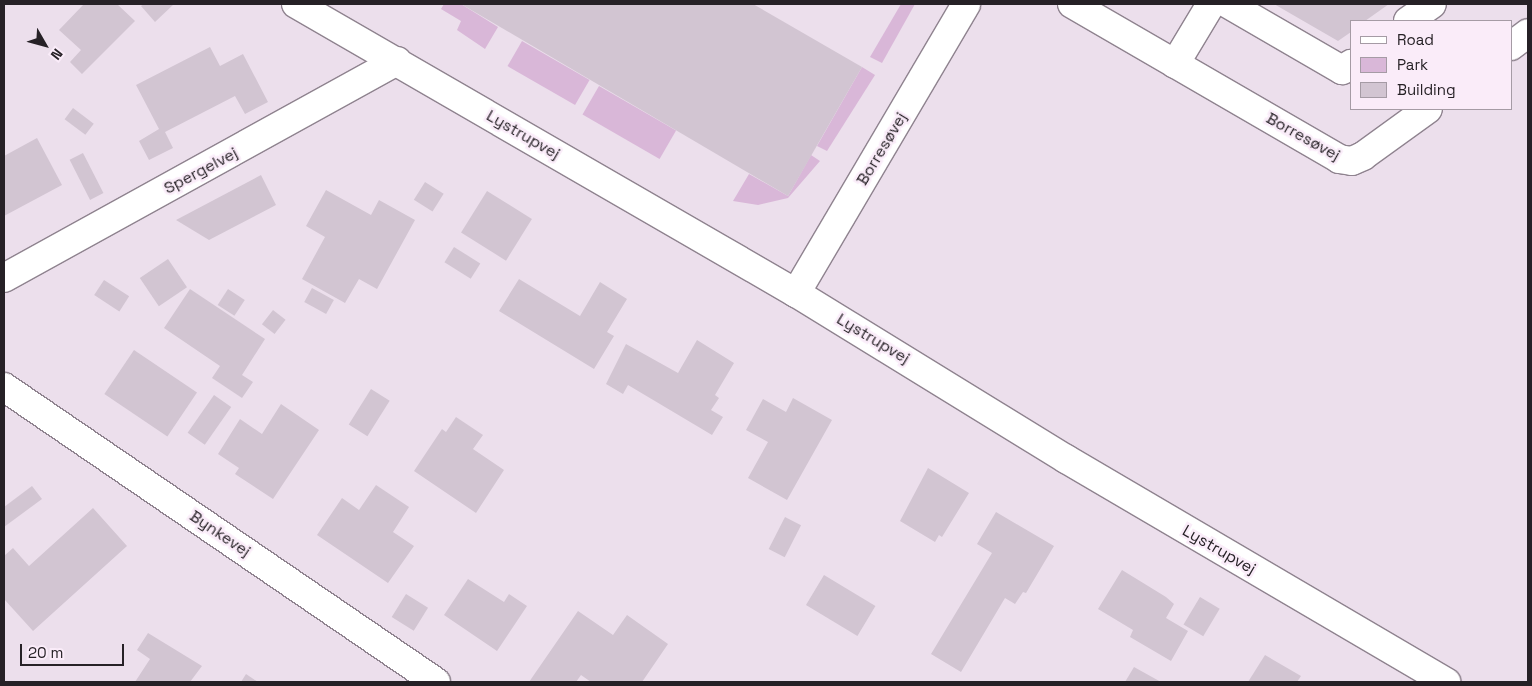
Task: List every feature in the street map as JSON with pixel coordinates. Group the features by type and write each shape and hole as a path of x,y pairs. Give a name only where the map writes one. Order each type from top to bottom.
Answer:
{"street":[{"name":"Lystrupvej","path":"296,4 796,292 1066,460 1446,682"},
{"name":"Borresøvej","path":"796,292 966,4"},
{"name":"Borresøvej","path":"1072,4 1346,161 1364,156 1427,110"},
{"path":"1175,64 1211,4"},
{"path":"1228,4 1342,70 1350,65"},
{"path":"1409,20 1432,4"},
{"path":"1512,45 1528,33"},
{"name":"Spergelvej","path":"4,278 397,61"},
{"name":"Bynkevej","path":"4,387 436,682"}],"green space":[{"path":"444,4 461,4 498,27 485,49 457,30 461,21 441,9"},
{"path":"901,4 915,4 882,63 870,57"},
{"path":"522,41 590,80 575,105 508,66"},
{"path":"862,67 875,75 827,151 817,146"},
{"path":"599,86 676,130 660,159 582,115"},
{"path":"811,155 820,161 788,198 758,205 733,201 749,174 788,196"}],"building":[{"path":"84,4 117,4 135,21 82,74 70,62 81,50 59,30"},
{"path":"144,4 174,4 155,22 141,6"},
{"path":"461,4 753,4 862,67 788,196"},
{"path":"1274,4 1389,4 1366,20 1350,20 1350,33 1338,41"},
{"path":"210,47 220,66 243,54 268,102 245,114 235,96 165,132 173,148 149,160 139,141 159,129 136,85"},
{"path":"73,108 94,124 85,135 65,119"},
{"path":"37,138 62,185 4,216 4,156"},
{"path":"83,153 103,193 90,200 70,160"},
{"path":"261,175 276,205 209,240 176,220"},
{"path":"425,182 444,194 433,211 414,200"},
{"path":"326,190 371,215 379,200 415,220 377,289 359,279 345,303 302,279 325,237 306,226"},
{"path":"487,191 532,219 506,261 461,233"},
{"path":"454,247 480,263 471,279 444,262"},
{"path":"168,259 187,287 159,306 140,278"},
{"path":"519,279 580,316 600,282 627,299 607,332 614,336 594,369 499,311"},
{"path":"104,280 129,296 119,311 94,295"},
{"path":"312,288 334,300 326,314 304,302"},
{"path":"190,289 265,339 242,375 253,382 242,398 212,378 220,366 164,328"},
{"path":"228,289 245,300 234,316 218,305"},
{"path":"273,310 286,320 275,334 262,324"},
{"path":"697,340 734,363 715,395 719,398 711,410 723,417 712,435 628,385 623,394 606,384 626,344 678,373"},
{"path":"134,350 197,392 167,436 104,394"},
{"path":"371,389 390,401 367,436 349,425"},
{"path":"214,395 231,407 205,445 188,433"},
{"path":"793,398 832,420 787,500 748,478 768,442 746,430 763,399 786,412"},
{"path":"281,404 319,430 273,499 235,474 239,468 218,454 240,419 262,434"},
{"path":"456,417 483,435 473,449 504,470 476,513 414,471 442,429 446,432"},
{"path":"928,468 969,493 942,537 939,535 935,542 900,521"},
{"path":"376,485 409,507 393,532 414,546 388,583 317,535 342,498 359,510"},
{"path":"32,486 42,499 4,527 4,507"},
{"path":"93,508 127,546 33,631 4,599 4,556 13,548 29,566"},
{"path":"996,512 1054,546 1026,593 1023,592 1015,604 1005,598 961,672 931,654 992,553 977,544"},
{"path":"785,517 801,525 785,557 769,549"},
{"path":"1122,570 1174,604 1166,618 1188,631 1171,661 1130,637 1133,630 1098,609"},
{"path":"824,575 875,606 857,636 806,605"},
{"path":"468,579 504,602 509,594 527,606 497,651 444,615"},
{"path":"406,594 428,608 414,631 392,617"},
{"path":"1200,597 1220,609 1203,636 1184,624"},
{"path":"578,611 613,635 627,615 668,644 642,682 591,682 581,675 576,682 529,682"},
{"path":"148,633 202,666 190,682 135,682 150,659 137,650"},
{"path":"1265,655 1301,676 1297,682 1248,682"},
{"path":"1134,667 1161,682 1125,682"},
{"path":"246,674 258,682 241,682"}]}
